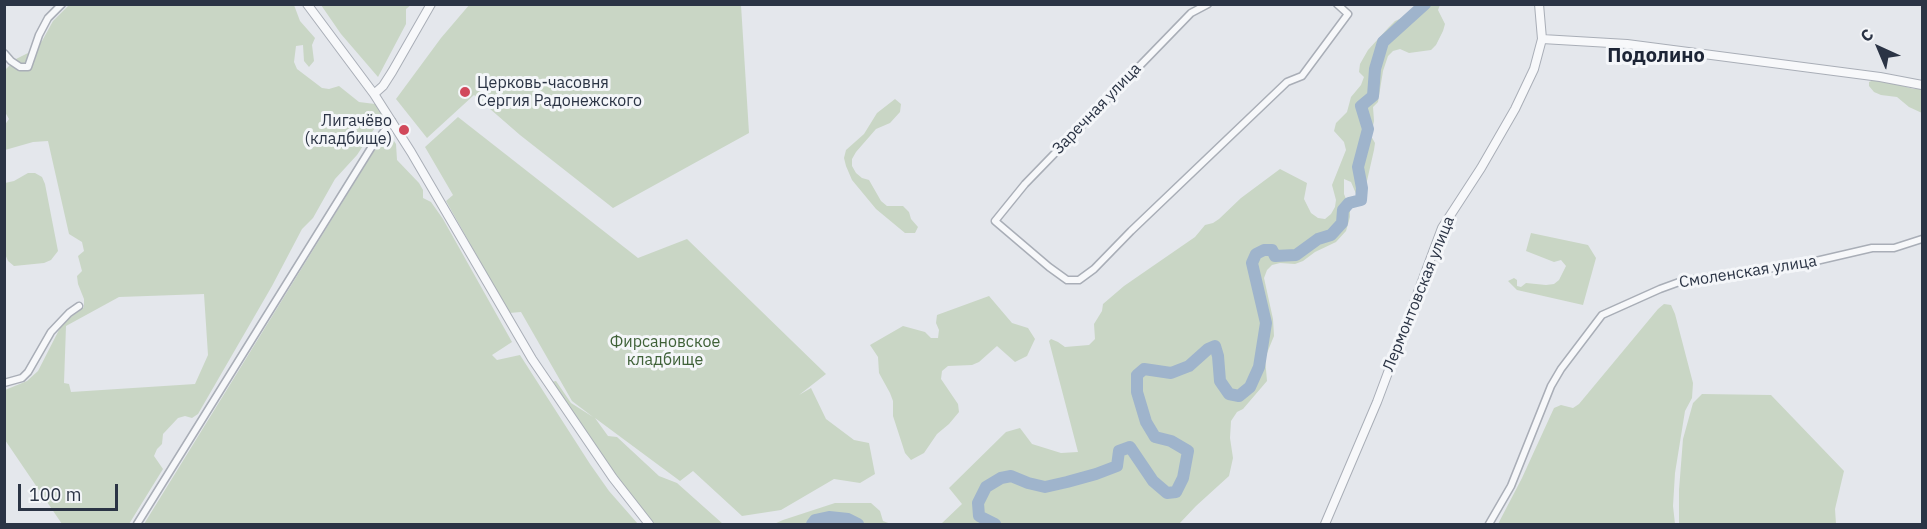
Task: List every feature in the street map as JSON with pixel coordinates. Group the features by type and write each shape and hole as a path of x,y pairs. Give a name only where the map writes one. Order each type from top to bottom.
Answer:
{"street":[{"path":"4,53 20,67 28,67 39,35 48,18 62,4"},
{"path":"307,4 392,121 532,359 613,478 650,525"},
{"path":"374,94 383,87 431,4"},
{"name":"Заречная улица","path":"1208,4 1191,13 1183,21 1024,184 994,221 1067,280 1078,280 1094,269 1287,82 1302,76 1348,14 1337,4"},
{"name":"Лермонтовская улица","path":"1324,525 1377,402 1442,228 1470,186 1515,109 1534,69 1542,39 1539,4"},
{"path":"1542,39 1627,44 1880,77 1923,85"},
{"path":"137,525 371,148 392,121"},
{"name":"Смоленская улица","path":"1489,525 1511,486 1551,386 1602,315 1660,289 1682,282 1803,264 1872,248 1894,248 1923,239"},
{"path":"4,383 22,378 28,372 51,332 79,306"}],"green space":[{"path":"70,4 294,5 300,21 315,38 312,45 314,61 309,67 304,61 303,45 296,46 294,62 297,69 322,88 329,89 339,86 359,102 375,104 382,117 357,155 335,179 313,218 302,229 198,414 192,418 185,416 178,418 163,434 162,444 154,456 163,469 129,524 62,524 5,440 5,390 27,381 38,371 62,324 84,307 77,276 82,271 78,256 84,251 82,242 69,234 48,141 33,142 5,150 4,126 9,119 5,112 5,70 16,59 30,52 42,41 53,21","holes":["204,294 208,355 195,384 71,392 69,384 64,383 66,326 119,297"]},
{"path":"470,4 741,5 749,133 613,208 520,135 474,95 427,138 396,99 441,38"},
{"path":"321,5 411,5 406,9 406,24 378,77 341,34"},
{"path":"1419,5 1440,5 1438,10 1445,24 1443,31 1431,50 1409,53 1400,49 1388,56 1378,102 1373,107 1374,121 1371,136 1375,143 1364,194 1357,196 1351,182 1344,179 1344,194 1350,209 1346,231 1336,242 1315,252 1303,261 1295,264 1272,265 1267,270 1264,278 1273,319 1274,336 1265,358 1267,381 1231,421 1230,438 1233,458 1229,476 1179,524 941,524 962,504 949,488 1006,432 1020,428 1032,444 1061,453 1078,452 1049,341 1051,339 1065,347 1089,345 1095,339 1094,324 1102,311 1103,304 1124,286 1195,237 1205,225 1219,219 1241,198 1280,169 1307,183 1304,199 1311,213 1318,218 1325,219 1331,214 1336,200 1332,185 1346,150 1344,142 1334,131 1336,123 1347,112 1351,97 1361,85 1364,77 1359,72 1360,64 1368,50 1395,21 1409,15"},
{"path":"1876,79 1922,89 1922,113 1909,107 1897,97 1874,92 1869,82"},
{"path":"895,99 901,104 900,112 890,123 876,129 856,152 852,159 852,166 862,178 869,180 881,201 887,206 903,206 909,212 911,219 918,227 915,233 905,233 876,209 852,180 844,158 846,150 864,134 877,113"},
{"name":"Фирсановское кладбище","path":"458,117 638,258 687,239 826,374 799,395 811,388 826,419 854,440 869,443 875,474 860,483 834,479 781,510 742,516 693,471 680,481 595,418 608,436 617,437 659,476 677,483 723,524 654,524 615,477 551,382 556,381 571,403 593,417 572,401 521,312 509,313 446,201 453,195 425,147"},
{"path":"392,138 396,144 397,160 419,183 423,190 423,198 431,202 443,219 512,342 492,355 497,360 520,355 590,464 609,491 638,524 144,524 374,151 385,139"},
{"path":"28,173 35,173 42,177 45,184 58,251 51,260 44,263 14,266 5,254 5,183"},
{"path":"1531,233 1588,245 1596,258 1583,305 1517,290 1508,281 1514,278 1517,280 1517,286 1521,287 1526,283 1554,284 1559,280 1566,266 1561,260 1554,262 1526,251"},
{"path":"989,296 1012,323 1028,328 1035,339 1027,356 1015,362 997,346 979,362 972,365 948,366 942,371 941,379 958,404 959,412 937,434 924,453 911,460 905,453 893,416 893,401 879,373 878,357 870,345 903,326 925,332 931,338 938,338 937,315"},
{"path":"1664,304 1671,305 1675,314 1693,383 1692,398 1685,411 1675,473 1673,506 1675,524 1498,524 1554,408 1561,405 1573,408 1579,404"},
{"path":"1702,394 1771,395 1844,471 1835,509 1836,524 1679,524 1683,439 1693,403"},
{"path":"835,503 871,503 880,511 883,521 891,524 774,524 783,520"}],"waterway":[{"path":"995,524 979,516 978,503 986,487 1001,478 1011,476 1045,487 1067,482 1117,466 1119,451 1130,447 1153,481 1167,493 1176,492 1183,478 1188,451 1171,441 1155,437 1146,422 1137,392 1137,375 1144,369 1171,373 1189,366 1208,349 1215,346 1220,381 1229,394 1239,396 1250,387 1259,367 1266,323 1252,263 1256,254 1264,250 1272,250 1275,256 1296,255 1318,239 1331,235 1342,223 1343,210 1349,203 1361,200 1362,188 1358,167 1368,129 1361,106 1373,96 1375,69 1383,42 1425,4"},
{"path":"812,524 815,520 829,517 848,519 858,524"}],"place":[{"name":"Церковь-часовня Сергия Радонежского","path":"465,92"},
{"name":"Лигачёво (кладбище)","path":"404,130"}],"district":[{"name":"Подолино","path":"1656,56"}]}
